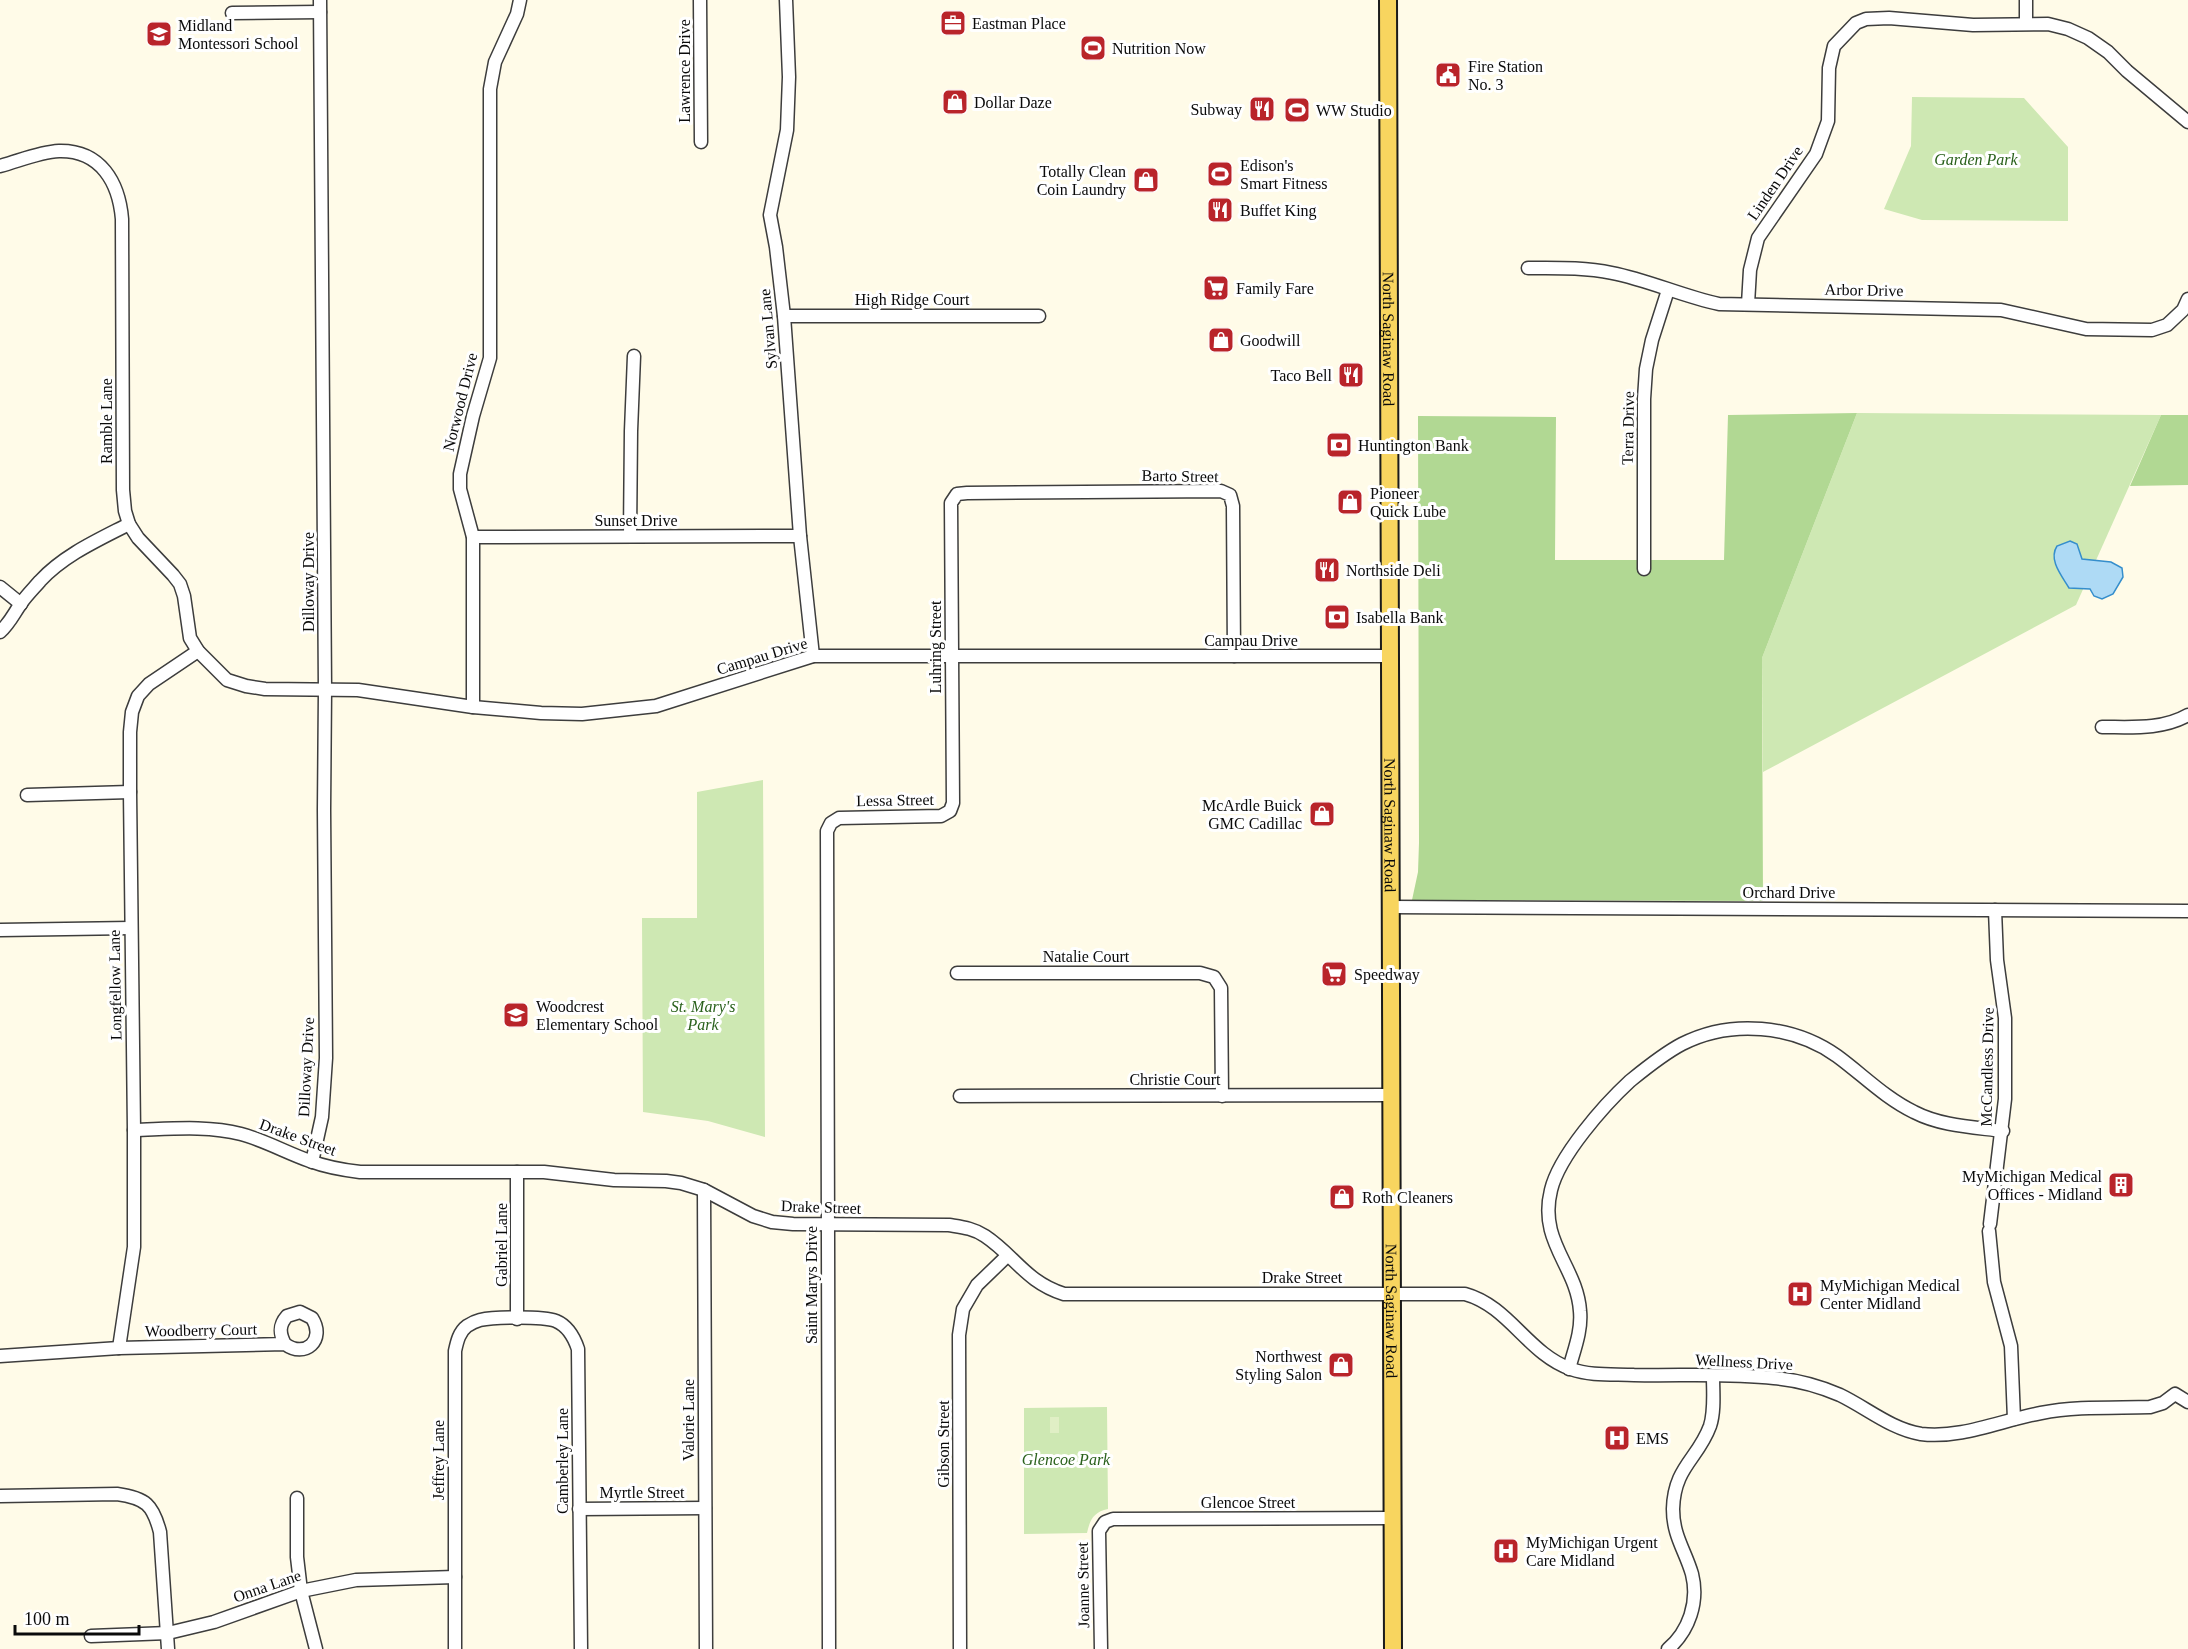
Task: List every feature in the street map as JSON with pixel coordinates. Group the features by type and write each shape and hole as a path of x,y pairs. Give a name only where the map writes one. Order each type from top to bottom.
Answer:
{"main road":[{"name":"North Saginaw Road","path":"1388,0 1393,1649"}],"street":[{"name":"Norwood Drive","path":"473,707 473,537 460,489 460,474 472,416 490,358 490,89 495,62 517,14 520,0"},
{"name":"Lawrence Drive","path":"700,0 701,142"},
{"name":"Sylvan Lane","path":"786,0 789,77 787,130 770,214 784,316 800,536 813,656"},
{"path":"2026,0 2026,23"},
{"path":"232,13 320,6"},
{"name":"Dilloway Drive","path":"312,1162 322,1117 325,1090 325,690 320,6"},
{"name":"Linden Drive","path":"1748,304 1750,270 1758,238 1816,154 1828,121 1829,68 1834,46 1856,23 1866,19 1889,18 1974,26 2048,24 2068,29 2088,38 2108,52 2156,97 2188,122"},
{"name":"Ramble Lane","path":"0,166 59,151 84,156 96,162 116,187 122,219 125,511 129,524 138,538 174,574 180,584 190,638 198,651"},
{"name":"Arbor Drive","path":"1528,268 1588,269 1605,272 1719,304 2001,310 2086,329 2152,330 2167,325 2183,310 2188,299"},
{"name":"Terra Drive","path":"1644,569 1646,379 1652,340 1668,290"},
{"name":"High Ridge Court","path":"784,316 1039,316"},
{"path":"630,536 634,356"},
{"name":"Barto Street","path":"967,493 1221,491 1230,495 1233,506 1234,656"},
{"name":"Luhring Street","path":"950,811 953,803 951,503 957,494 967,493"},
{"path":"0,632 8,625 21,604 43,579 69,557 129,524"},
{"name":"Sunset Drive","path":"473,537 800,536"},
{"path":"0,587 21,604"},
{"name":"Campau Drive","path":"198,651 227,680 246,686 265,689 358,690 473,707 582,714 656,706 813,656 1390,656"},
{"name":"Longfellow Lane","path":"119,1348 134,1247 130,792 132,712 138,696 148,684 198,651"},
{"path":"2102,727 2145,727 2177,722 2188,716"},
{"path":"27,795 130,792"},
{"name":"Lessa Street","path":"839,818 941,816 950,811"},
{"name":"Saint Marys Drive","path":"829,1649 826,842 827,831 831,823 839,818"},
{"name":"Orchard Drive","path":"1390,907 2188,911"},
{"name":"McCandless Drive","path":"1995,910 1997,960 2006,1018 2006,1100 1989,1227 1994,1282 2011,1346 2013,1419"},
{"path":"0,930 131,928"},
{"name":"Natalie Court","path":"957,973 1200,973 1215,977 1221,988 1222,1096"},
{"path":"1569,1369 1577,1341 1581,1312 1576,1290 1557,1251 1550,1229 1548,1203 1554,1179 1564,1159 1600,1113 1625,1086 1645,1068 1682,1044 1726,1030 1782,1031 1821,1046 1896,1103 1915,1113 1944,1122 2003,1131"},
{"name":"Christie Court","path":"960,1096 1391,1095"},
{"name":"Drake Street","path":"134,1130 211,1129 243,1134 312,1162 360,1172 561,1173 614,1180 681,1183 704,1190 753,1216 772,1222 827,1225 949,1225 969,1228 985,1236 1038,1282 1064,1294 1392,1293"},
{"name":"Gabriel Lane","path":"517,1172 517,1319"},
{"name":"Valorie Lane","path":"704,1190 706,1649"},
{"name":"Gibson Street","path":"960,1649 959,1335 963,1309 977,1285 1007,1256"},
{"name":"Wellness Drive","path":"1392,1293 1459,1293 1479,1298 1499,1311 1546,1356 1569,1369 1597,1374 1776,1378 1815,1386 1841,1396 1899,1428 1925,1434 1954,1433 2058,1410 2150,1407 2163,1403 2175,1394 2188,1402"},
{"name":"Camberley Lane","path":"517,1319 543,1318 556,1321 566,1327 574,1337 578,1349 581,1649"},
{"name":"Jeffrey Lane","path":"455,1649 454,1351 459,1336 466,1327 478,1320 517,1319"},
{"name":"Woodberry Court","path":"0,1356 119,1348 285,1344"},
{"path":"1668,1649 1684,1630 1694,1598 1692,1576 1674,1529 1675,1494 1683,1468 1710,1425 1713,1414 1713,1376"},
{"path":"0,1497 117,1494 132,1496 146,1502 156,1514 160,1532 168,1649"},
{"path":"297,1498 297,1557 301,1591 316,1649"},
{"name":"Myrtle Street","path":"579,1509 705,1508"},
{"name":"Glencoe Street","path":"1105,1522 1113,1519 1392,1518"},
{"name":"Joanne Street","path":"1101,1649 1099,1531 1105,1522"},
{"name":"Onna Lane","path":"91,1636 168,1633 214,1622 301,1591 356,1580 455,1577"}],"green space":[{"name":"Garden Park","path":"1912,97 2024,98 2068,147 2068,221 1922,220 1884,209 1911,146"},
{"path":"1857,413 2161,415 2076,605 1763,772 1762,658"},
{"path":"1857,413 1762,658 1763,901 1412,900 1418,872 1419,843 1418,416 1556,417 1555,560 1724,560 1728,415"},
{"path":"2161,415 2188,415 2188,485 2130,486"},
{"name":"St. Mary's Park","path":"763,780 765,1137 708,1121 643,1112 642,918 697,918 697,792"},
{"name":"Glencoe Park","path":"1107,1407 1108,1509 1093,1517 1087,1533 1024,1534 1024,1408"},
{"path":"1050,1417 1059,1417 1059,1433 1050,1433"}],"water":[{"path":"2070,541 2077,544 2082,559 2111,562 2122,568 2123,577 2113,594 2102,599 2094,596 2090,589 2069,588 2057,568 2054,557 2057,546"}],"place":[{"name":"Eastman Place","path":"953,23"},
{"name":"Midland Montessori School","path":"159,34"},
{"name":"Nutrition Now","path":"1093,48"},
{"name":"Fire Station No. 3","path":"1448,75"},
{"name":"Dollar Daze","path":"955,102"},
{"name":"Subway","path":"1262,109"},
{"name":"WW Studio","path":"1297,110"},
{"name":"Edison's Smart Fitness","path":"1220,174"},
{"name":"Totally Clean Coin Laundry","path":"1146,180"},
{"name":"Buffet King","path":"1220,210"},
{"name":"Family Fare","path":"1216,288"},
{"name":"Goodwill","path":"1221,340"},
{"name":"Taco Bell","path":"1351,375"},
{"name":"Huntington Bank","path":"1339,445"},
{"name":"Pioneer Quick Lube","path":"1350,502"},
{"name":"Northside Deli","path":"1327,570"},
{"name":"Isabella Bank","path":"1337,617"},
{"name":"McArdle Buick GMC Cadillac","path":"1322,814"},
{"name":"Speedway","path":"1334,974"},
{"name":"Woodcrest Elementary School","path":"516,1015"},
{"name":"MyMichigan Medical Offices - Midland","path":"2121,1185"},
{"name":"Roth Cleaners","path":"1342,1197"},
{"name":"MyMichigan Medical Center Midland","path":"1800,1294"},
{"name":"Northwest Styling Salon","path":"1341,1365"},
{"name":"EMS","path":"1617,1438"},
{"name":"MyMichigan Urgent Care Midland","path":"1506,1551"}]}
